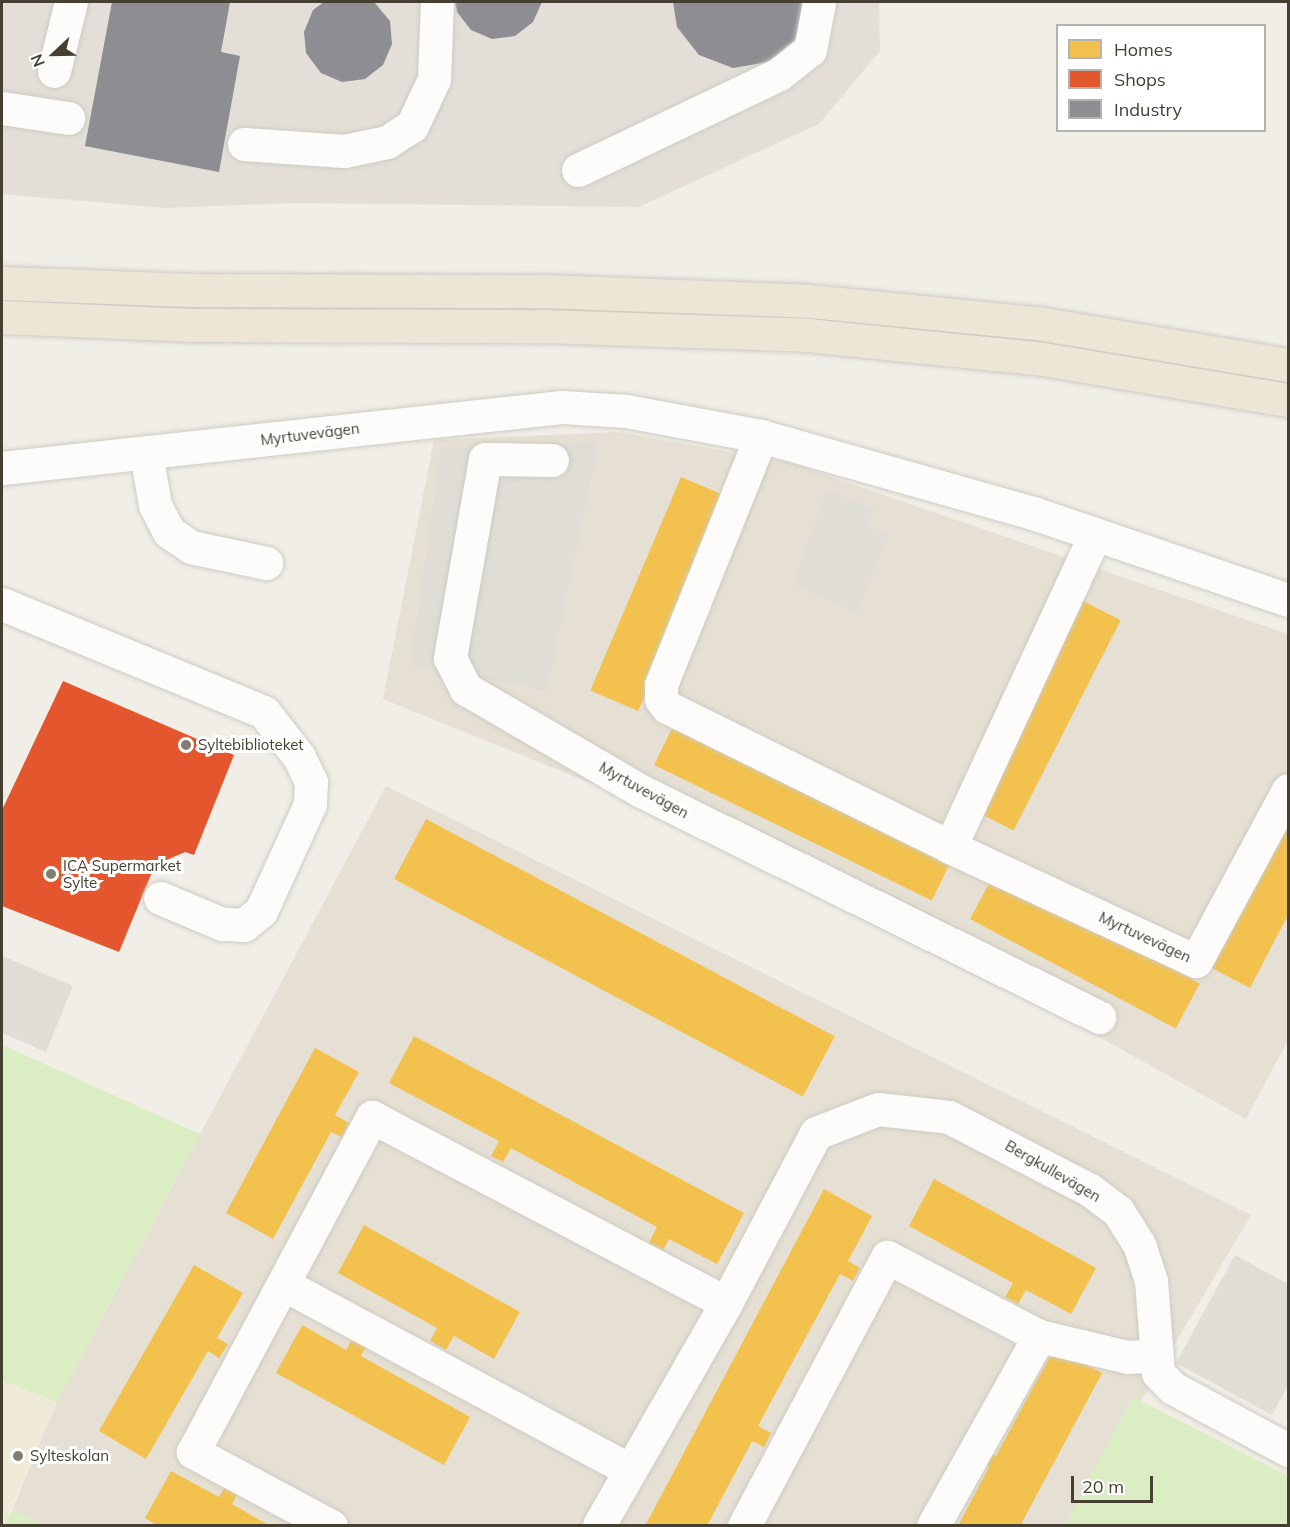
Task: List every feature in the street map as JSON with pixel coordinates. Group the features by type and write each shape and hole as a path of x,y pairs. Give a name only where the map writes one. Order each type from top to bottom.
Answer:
{"highway":[{"path":"2,283 190,290 542,291 810,301 1043,324 1288,364"},
{"path":"2,317 190,325 543,326 808,335 1043,359 1288,400"}],"street":[{"path":"54,71 71,2"},
{"path":"244,144 344,151 387,142 412,126 434,79 437,2"},
{"path":"578,170 779,74 810,50 819,2"},
{"path":"2,108 68,118"},
{"name":"Myrtuvevägen","path":"2,468 562,407 626,411 761,436 1095,534 1288,600"},
{"name":"Myrtuvevägen","path":"761,436 661,685 661,699 667,707 950,847 1196,961 1288,790"},
{"path":"146,453 155,505 169,532 191,547 266,563"},
{"name":"Myrtuvevägen","path":"552,460 485,459 450,658 466,689 641,791 1099,1017"},
{"path":"950,847 1095,534"},
{"path":"2,603 264,712 299,757 311,782 310,804 261,910 244,925 222,924 159,898"},
{"name":"Bergkullevägen","path":"726,1302 816,1133 878,1109 949,1117 1090,1190 1118,1211 1139,1244 1151,1281 1154,1355 1158,1373 1173,1388 1288,1450"},
{"path":"331,1526 193,1452 372,1117 726,1302 599,1525"},
{"path":"744,1526 887,1257 1039,1336 1128,1357 1154,1355"},
{"path":"283,1284 630,1470"},
{"path":"933,1526 1039,1336"}],"shaded area":[{"path":"2,2 879,2 880,51 819,124 639,207 294,203 164,208 2,194"},
{"path":"618,432 788,462 1288,634 1288,1040 1246,1119 877,913 630,799 383,699 434,440"},
{"path":"599,441 547,691 410,665 441,448"},
{"path":"826,490 874,508 868,525 888,536 857,613 793,584"},
{"path":"386,786 1251,1215 1068,1525 46,1526 12,1510 57,1402"},
{"path":"2,956 73,986 46,1052 2,1033"},
{"path":"1235,1255 1288,1284 1288,1385 1272,1415 1176,1363"},
{"name":"Sylteskolan","path":"2,1380 57,1402 3,1526 2,1525"}],"green space":[{"path":"2,1045 200,1134 57,1402 2,1380"},
{"path":"1133,1397 1288,1476 1288,1525 1065,1525"},
{"path":"12,1510 46,1525 3,1525"}],"building: Homes":[{"path":"681,477 729,497 638,711 590,691"},
{"path":"1077,598 1121,620 1014,831 970,808"},
{"path":"676,720 954,855 932,900 654,765"},
{"path":"1288,810 1288,915 1250,988 1206,965"},
{"path":"426,819 835,1036 803,1096 394,879"},
{"path":"994,874 1200,983 1176,1028 970,919"},
{"path":"414,1036 744,1213 717,1264 669,1239 663,1250 649,1243 657,1227 511,1148 503,1162 491,1156 499,1141 389,1083"},
{"path":"315,1048 359,1072 335,1115 349,1123 342,1137 331,1132 273,1239 226,1213"},
{"path":"934,1179 1096,1268 1071,1314 1026,1290 1018,1304 1005,1297 1013,1283 909,1226"},
{"path":"824,1189 872,1216 848,1261 860,1268 853,1281 840,1274 758,1426 771,1433 764,1447 752,1441 707,1526 645,1526"},
{"path":"364,1225 520,1312 494,1359 454,1336 446,1350 430,1341 437,1328 338,1273"},
{"path":"194,1265 243,1293 217,1338 228,1344 219,1358 208,1351 146,1459 99,1431"},
{"path":"302,1325 346,1350 354,1336 368,1343 361,1356 470,1417 444,1465 276,1373"},
{"path":"1055,1347 1102,1373 1020,1526 958,1526 989,1467 977,1461 983,1450 996,1456"},
{"path":"171,1471 219,1497 226,1485 238,1492 232,1504 270,1526 158,1526 145,1518"}],"building: Shops":[{"path":"63,681 234,755 194,855 185,852 155,865 119,952 2,906 2,810"}],"building: Industry":[{"path":"112,2 230,2 221,52 240,56 219,172 85,146"},
{"path":"324,2 374,2 390,21 392,44 383,65 365,79 342,82 321,73 306,53 304,32 313,10"},
{"path":"455,2 542,2 533,22 515,36 492,39 471,30 457,12"},
{"path":"673,2 808,2 796,39 768,62 733,68 699,55 677,27"}],"place":[{"name":"Syltebiblioteket","path":"186,745"},
{"name":"ICA Supermarket Sylte","path":"51,874"},
{"name":"Sylteskolan","path":"18,1456"}]}
